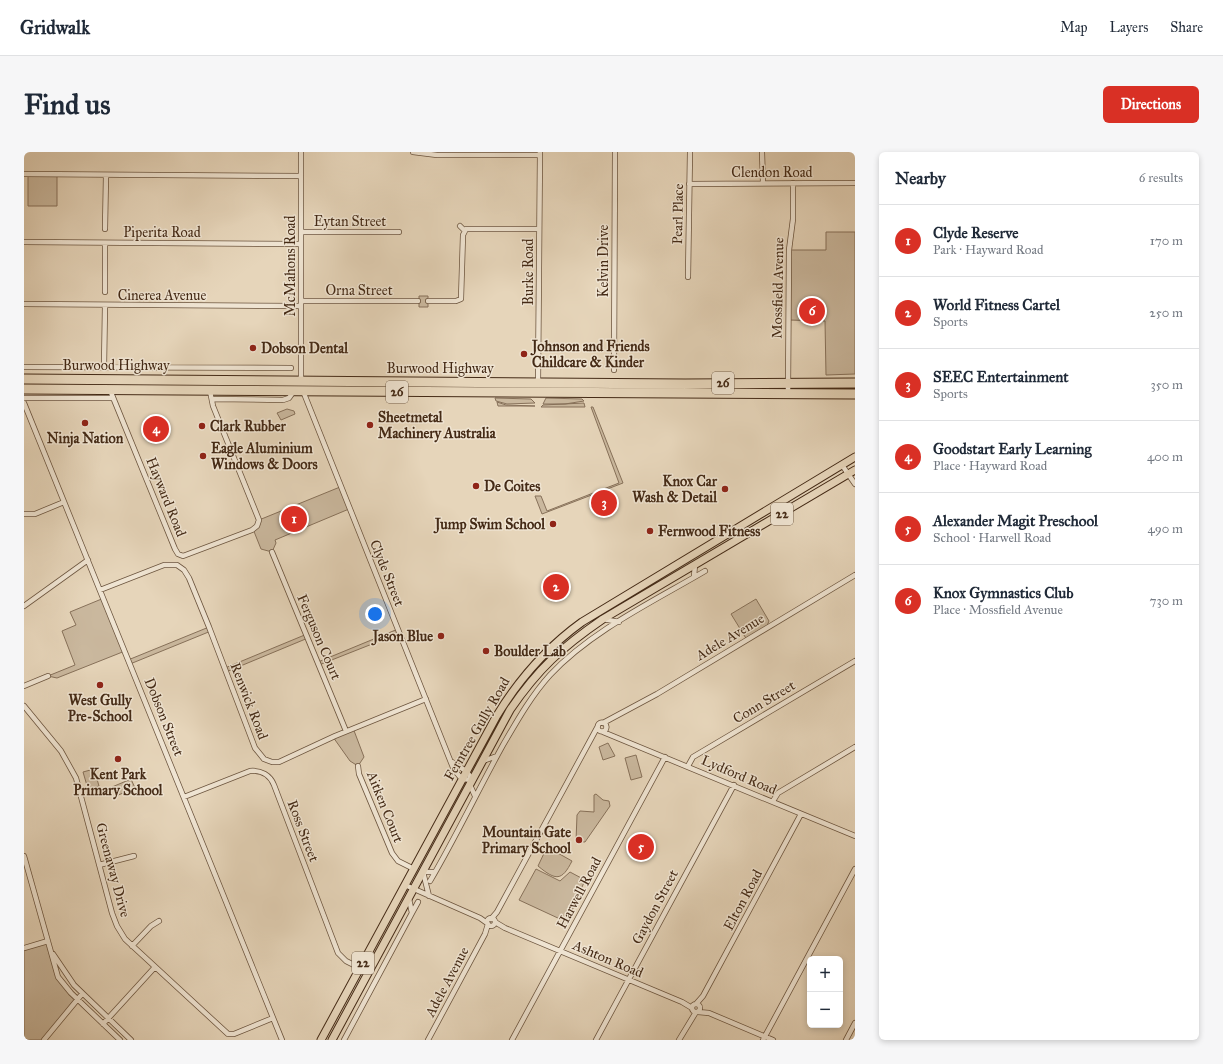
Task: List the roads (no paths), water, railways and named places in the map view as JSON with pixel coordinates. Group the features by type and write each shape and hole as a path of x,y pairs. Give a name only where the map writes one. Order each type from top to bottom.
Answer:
{"highway":[{"name":"Burwood Highway","path":"24,379 538,383 855,383"},
{"path":"298,391 301,381"},
{"name":"Burwood Highway","path":"24,389 112,394 211,395 298,391 855,394"}],"main road":[{"name":"Ferntree Gully Road","path":"321,1040 466,771 506,700 542,655 582,622 662,572 855,457"},
{"name":"Ferntree Gully Road","path":"332,1040 482,761 510,710 526,686 553,657 580,635 667,581 852,472"},
{"path":"662,572 667,581"}],"street":[{"name":"McMahons Road","path":"301,152 301,381"},
{"path":"413,152 427,154 540,154"},
{"name":"Kelvin Drive","path":"614,370 615,152"},
{"name":"Pearl Place","path":"688,277 690,152"},
{"path":"762,152 763,183"},
{"name":"Burke Road","path":"538,392 540,154"},
{"path":"24,174 301,176"},
{"path":"105,229 106,175"},
{"name":"Mossfield Avenue","path":"788,394 789,250 793,219 793,183"},
{"name":"Clendon Road","path":"689,184 855,183"},
{"path":"460,226 465,231"},
{"path":"428,301 462,302 463,235 465,231 471,228 539,229"},
{"name":"Eytan Street","path":"301,232 398,232"},
{"name":"Piperita Road","path":"24,242 301,244"},
{"path":"105,243 105,292"},
{"name":"Orna Street","path":"301,301 418,301"},
{"name":"Cinerea Avenue","path":"24,304 301,306"},
{"path":"104,305 104,367"},
{"name":"Burwood Highway","path":"24,367 291,368"},
{"name":"Clyde Street","path":"298,391 452,762 456,775 462,779"},
{"name":"Burwood Highway","path":"24,398 112,394"},
{"name":"Hayward Road","path":"112,394 175,549 178,554 183,556 252,530 257,526 259,520 211,395"},
{"name":"Dobson Street","path":"24,403 282,1040"},
{"path":"842,465 852,472 855,484"},
{"path":"24,514 35,514 64,502"},
{"name":"Ferguson Court","path":"272,552 346,731"},
{"path":"24,606 88,560"},
{"path":"694,577 696,564"},
{"name":"Renwick Road","path":"100,590 164,565 176,565 184,570 189,578 204,614 255,748 264,760 279,762 346,731 426,699"},
{"path":"430,881 497,756 532,696 554,671 579,649 619,622 705,571"},
{"name":"Adele Avenue","path":"428,1040 591,739 616,717 855,575"},
{"path":"603,620 619,622"},
{"path":"579,649 580,635"},
{"name":"Conn Street","path":"688,766 693,758 855,661"},
{"path":"24,686 48,676"},
{"name":"Greenaway Drive","path":"24,706 61,751 75,774 114,921 122,935 154,968 229,1037 273,1018"},
{"name":"Lydford Road","path":"603,728 614,735 665,757 855,836"},
{"path":"773,801 778,793 855,747"},
{"path":"482,761 497,756"},
{"name":"Harwell Road","path":"512,1040 665,757"},
{"path":"452,762 466,771 472,782 475,796"},
{"name":"Aitken Court","path":"358,766 392,853 398,861 414,869"},
{"name":"Ross Street","path":"184,797 250,771 260,772 269,777 274,785 338,952 346,961 360,968"},
{"path":"462,779 472,782"},
{"name":"Gaydon Street","path":"596,1040 734,785"},
{"name":"Elton Road","path":"679,1040 801,814"},
{"path":"24,856 58,977 77,1000 120,1040"},
{"path":"99,865 134,856"},
{"path":"764,1038 855,869"},
{"path":"429,896 423,872 435,872"},
{"name":"Ashton Road","path":"405,885 413,890 709,1013 764,1038 773,1040"},
{"path":"409,899 412,913"},
{"path":"344,1040 418,902"},
{"path":"132,946 151,926 159,921"},
{"path":"24,948 48,941"},
{"path":"51,951 65,975 82,994 131,1040"},
{"path":"103,1024 154,968"},
{"path":"44,1040 82,994"},
{"path":"846,1040 855,1024"}],"place":[{"name":"Knox Gymnastics Club","path":"812,311"},
{"name":"Dobson Dental","path":"253,348"},
{"name":"Johnson and Friends Childcare & Kinder","path":"524,354"},
{"name":"Ninja Nation","path":"85,423"},
{"name":"Sheetmetal Machinery Australia","path":"370,425"},
{"name":"Clark Rubber","path":"202,426"},
{"name":"Goodstart Early Learning","path":"156,429"},
{"name":"Eagle Aluminium Windows & Doors","path":"203,456"},
{"name":"De Coites","path":"476,486"},
{"name":"Knox Car Wash & Detail","path":"725,489"},
{"name":"SEEC Entertainment","path":"604,503"},
{"name":"Clyde Reserve","path":"294,519"},
{"name":"Jump Swim School","path":"553,524"},
{"name":"Fernwood Fitness","path":"650,531"},
{"name":"World Fitness Cartel","path":"556,587"},
{"name":"Jason Blue","path":"441,636"},
{"name":"Boulder Lab","path":"486,651"},
{"name":"West Gully Pre-School","path":"100,685"},
{"name":"Kent Park Primary School","path":"118,759"},
{"name":"Mountain Gate Primary School","path":"579,840"},
{"name":"Alexander Magit Preschool","path":"641,847"}]}
